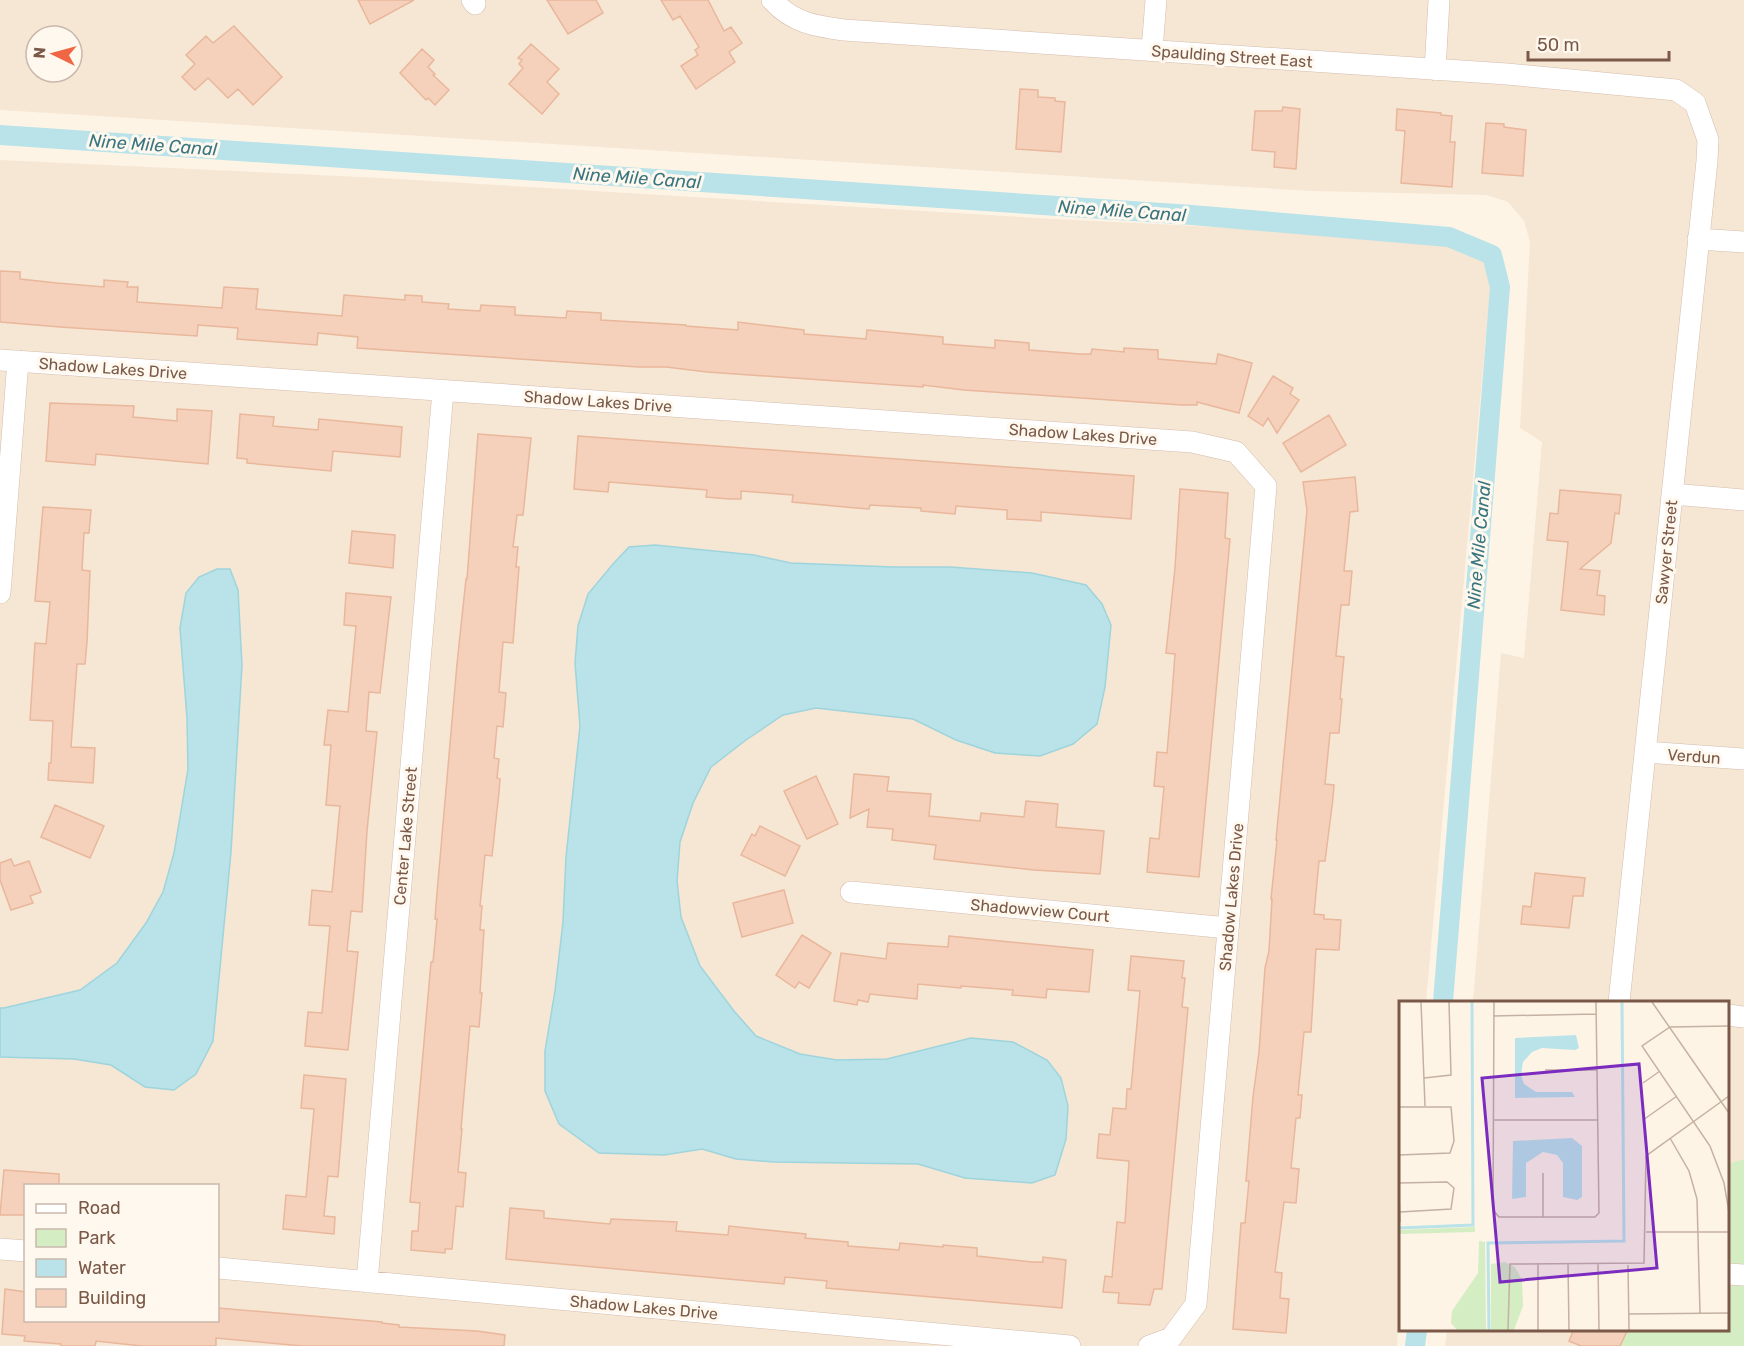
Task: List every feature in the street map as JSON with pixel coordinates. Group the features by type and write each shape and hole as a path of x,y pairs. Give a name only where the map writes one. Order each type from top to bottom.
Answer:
{"street":[{"name":"Spaulding Street East","path":"772,0 783,11 800,21 822,27 1435,70 1676,90 1695,102"},
{"path":"1152,50 1156,0"},
{"path":"1435,70 1439,0"},
{"name":"Sawyer Street","path":"1619,1001 1708,140 1695,102"},
{"path":"1698,239 1744,242"},
{"path":"0,593 9,361"},
{"name":"Shadow Lakes Drive","path":"9,361 1192,442 1236,452 1266,486 1196,1304 1171,1338 1149,1346"},
{"name":"Center Lake Street","path":"367,1282 443,390"},
{"path":"1672,494 1744,500"},
{"name":"Verdun","path":"1645,752 1744,759"},
{"name":"Shadowview Court","path":"851,892 1228,928"},
{"path":"1729,1015 1744,1017"},
{"path":"0,1249 24,1251"},
{"name":"Shadow Lakes Drive","path":"219,1268 1070,1346"},
{"path":"1729,1274 1744,1275"}],"shaded area":[{"path":"0,0 1744,0 1744,1159 1729,1164 1729,1001 1473,1001 1501,653 1524,658 1542,442 1520,428 1530,242 1524,221 1508,202 1487,195 1312,191 0,110"},
{"path":"0,160 382,178 1054,219 1458,239 1487,247 1490,252 1492,268 1426,1001 1399,1001 1397,1346 0,1346 0,1057 74,1059 111,1065 145,1087 213,1041 231,852 242,666 187,718 188,769 174,853 163,892 146,923 117,963 80,990 0,1008","holes":["655,545 754,555 791,563 950,567 1032,573 1086,585 1102,604 1111,625 1105,687 1040,756 995,753 956,739 913,719 816,708 783,715 711,767 693,803 680,842 677,881 681,917 700,966 756,1036 800,1054 837,1060 887,1059 971,1038 1055,1175 1032,1183 965,1178 918,1164 774,1162 736,1159 702,1149 664,1155 599,1153 545,1091 545,1051 563,922 566,857 580,726 575,663 613,564 629,547"]},
{"path":"1447,1331 1577,1331 1578,1346 1445,1346"}],"green space":[{"path":"1744,1159 1744,1346 1578,1346 1577,1331 1729,1331 1729,1164"}],"water":[{"path":"655,545 754,555 791,563 950,567 1032,573 1086,585 1102,604 1111,625 1105,687 1097,724 1073,744 1040,756 995,753 956,740 913,719 816,708 783,715 711,767 693,803 680,842 677,881 681,917 700,966 756,1036 800,1054 837,1060 887,1059 971,1038 1013,1042 1047,1060 1061,1078 1068,1106 1066,1139 1055,1175 1032,1183 965,1178 918,1164 774,1162 736,1159 702,1149 664,1155 599,1153 559,1124 545,1091 545,1051 563,922 566,857 580,726 575,663 578,626 588,594 629,547"},
{"path":"217,569 230,569 238,590 242,665 231,852 213,1041 196,1074 174,1090 145,1087 111,1065 74,1059 0,1057 0,1008 80,990 117,963 146,923 163,892 174,853 188,769 187,718 180,628 186,593 199,577"}],"building":[{"path":"358,0 414,0 370,24"},
{"path":"547,0 596,0 603,13 568,34"},
{"path":"661,0 708,0 724,31 731,27 742,43 729,52 735,62 696,89 681,66 698,55 695,50 699,47 680,16 673,20"},
{"path":"234,26 282,77 253,105 238,89 228,98 208,78 195,90 182,77 195,64 186,55 206,36 213,43"},
{"path":"531,44 559,69 547,82 559,94 542,114 509,84 523,68 519,64 522,60 518,58"},
{"path":"422,49 434,60 428,67 435,74 433,75 449,90 435,105 428,98 426,100 400,73"},
{"path":"1020,89 1038,90 1038,97 1055,98 1055,101 1065,102 1061,152 1016,149"},
{"path":"1283,107 1300,109 1296,169 1274,167 1275,152 1252,150 1255,111 1282,111"},
{"path":"1397,109 1452,116 1450,142 1455,142 1452,187 1401,183 1405,131 1396,130"},
{"path":"1486,123 1504,124 1504,127 1526,130 1523,176 1482,173"},
{"path":"0,271 20,272 20,279 57,283 104,287 104,280 128,282 127,287 138,287 137,302 222,308 224,287 258,289 256,309 342,316 344,295 405,300 405,295 422,296 422,302 449,304 448,309 480,311 481,305 515,307 515,315 566,318 567,311 601,313 601,320 738,330 738,322 804,330 804,334 866,339 867,330 943,337 943,344 995,348 995,340 1029,343 1029,350 1080,354 1091,354 1092,349 1124,352 1124,348 1158,350 1158,359 1216,364 1218,354 1252,363 1239,413 1197,402 1197,405 1182,405 964,390 923,385 923,387 707,372 666,367 357,348 358,337 318,333 317,345 237,339 238,328 198,325 197,336 60,327 0,322"},
{"path":"1273,376 1293,388 1290,394 1299,400 1277,433 1268,418 1263,426 1248,416"},
{"path":"50,403 134,406 133,417 177,421 177,409 212,411 208,464 96,454 95,465 46,461"},
{"path":"240,414 274,417 273,426 318,430 319,419 402,427 400,457 333,451 331,471 247,463 247,459 237,458"},
{"path":"1329,415 1346,445 1301,472 1283,443"},
{"path":"478,434 531,438 523,515 517,515 513,547 518,547 516,567 519,567 513,643 503,642 499,692 506,693 503,727 497,726 494,758 499,759 497,778 500,779 499,792 492,856 485,855 480,906 482,906 480,930 484,930 480,993 482,993 479,1027 470,1026 461,1129 458,1172 466,1173 463,1207 456,1206 452,1249 445,1249 445,1253 411,1250 412,1231 418,1231 420,1203 410,1202 431,962 433,962 437,919 435,919 437,893 457,664 467,579"},
{"path":"578,436 1134,476 1131,519 1041,512 1041,521 1007,519 1007,510 956,506 955,514 921,511 921,508 870,505 869,509 792,502 793,495 741,491 741,499 729,499 706,497 707,490 609,482 608,492 574,489"},
{"path":"1355,477 1358,511 1350,512 1344,571 1352,571 1349,605 1341,605 1336,656 1344,657 1339,733 1330,733 1325,784 1334,785 1333,798 1325,861 1319,861 1314,914 1324,915 1324,919 1341,920 1339,950 1316,949 1311,1032 1304,1032 1298,1095 1302,1095 1300,1118 1296,1118 1291,1168 1299,1169 1296,1203 1284,1202 1275,1272 1282,1273 1280,1298 1289,1299 1286,1333 1233,1329 1241,1223 1245,1223 1249,1181 1246,1181 1253,1097 1259,1052 1265,968 1269,951 1276,840 1307,510 1303,482"},
{"path":"1180,489 1228,493 1225,538 1230,539 1199,877 1147,872 1150,838 1159,839 1164,787 1154,786 1157,752 1167,753 1172,695 1175,654 1166,653"},
{"path":"1560,490 1621,495 1619,514 1615,513 1611,543 1580,569 1600,571 1597,595 1605,596 1604,615 1561,610 1568,542 1547,540 1550,513 1558,514"},
{"path":"43,507 91,510 89,533 84,533 82,570 90,571 87,642 85,664 77,664 71,747 95,748 93,783 48,780 53,721 30,720 35,643 46,644 50,602 35,601"},
{"path":"352,531 395,535 393,568 349,563"},
{"path":"346,593 391,597 380,693 369,692 366,731 377,732 362,912 351,911 347,951 358,952 348,1050 305,1046 308,1012 322,1013 330,926 309,925 312,890 332,892 340,806 326,805 331,745 324,745 328,710 348,712 356,626 344,625"},
{"path":"854,774 889,777 887,791 931,794 929,816 980,821 981,813 1024,817 1026,801 1058,804 1056,827 1104,831 1100,874 1034,870 934,859 936,845 892,840 893,829 867,827 869,809 850,818"},
{"path":"816,776 838,824 807,839 784,791"},
{"path":"55,805 104,826 90,858 41,837"},
{"path":"760,826 800,846 785,876 741,855 752,834 755,836"},
{"path":"11,859 14,866 29,861 41,892 30,896 33,903 11,910 0,880 0,863"},
{"path":"1535,873 1585,878 1583,896 1573,896 1569,928 1521,924 1523,906 1531,907"},
{"path":"784,890 793,923 742,937 733,903"},
{"path":"802,935 831,953 809,988 799,982 795,988 776,975"},
{"path":"949,936 1093,950 1089,992 1047,989 1046,998 1012,995 1013,990 918,984 917,999 870,994 868,1002 858,1000 857,1005 834,1001 841,953 886,959 888,943 948,947"},
{"path":"1131,956 1184,961 1182,1007 1188,1008 1162,1289 1154,1289 1150,1305 1118,1303 1119,1293 1103,1292 1105,1276 1112,1277 1117,1222 1125,1223 1129,1161 1097,1158 1099,1134 1110,1135 1113,1108 1126,1109 1127,1089 1131,1089 1140,991 1128,990"},
{"path":"304,1075 346,1079 338,1177 328,1176 324,1216 335,1217 334,1234 283,1229 286,1195 306,1197 314,1109 301,1108"},
{"path":"4,1170 59,1174 59,1184 24,1184 24,1215 0,1215"},
{"path":"510,1208 544,1211 544,1218 610,1224 611,1219 677,1222 676,1231 728,1235 729,1226 806,1234 805,1238 848,1242 848,1246 899,1250 900,1243 943,1247 943,1245 977,1248 977,1256 1032,1262 1043,1262 1043,1257 1066,1260 1062,1308 826,1288 827,1281 785,1277 784,1284 506,1259"},
{"path":"5,1289 24,1292 24,1322 219,1322 219,1308 382,1322 399,1325 399,1327 477,1331 505,1335 504,1346 302,1346 216,1338 216,1346 142,1346 96,1341 95,1346 61,1346 61,1344 24,1341 25,1336 2,1334"},
{"path":"1573,1331 1627,1331 1620,1346 1581,1346 1569,1341"}],"waterway":[{"name":"Nine Mile Canal","path":"0,135 1192,215 1449,237 1492,255 1500,287 1443,1001"},
{"name":"Nine Mile Canal","path":"1415,1346 1417,1331"}]}
